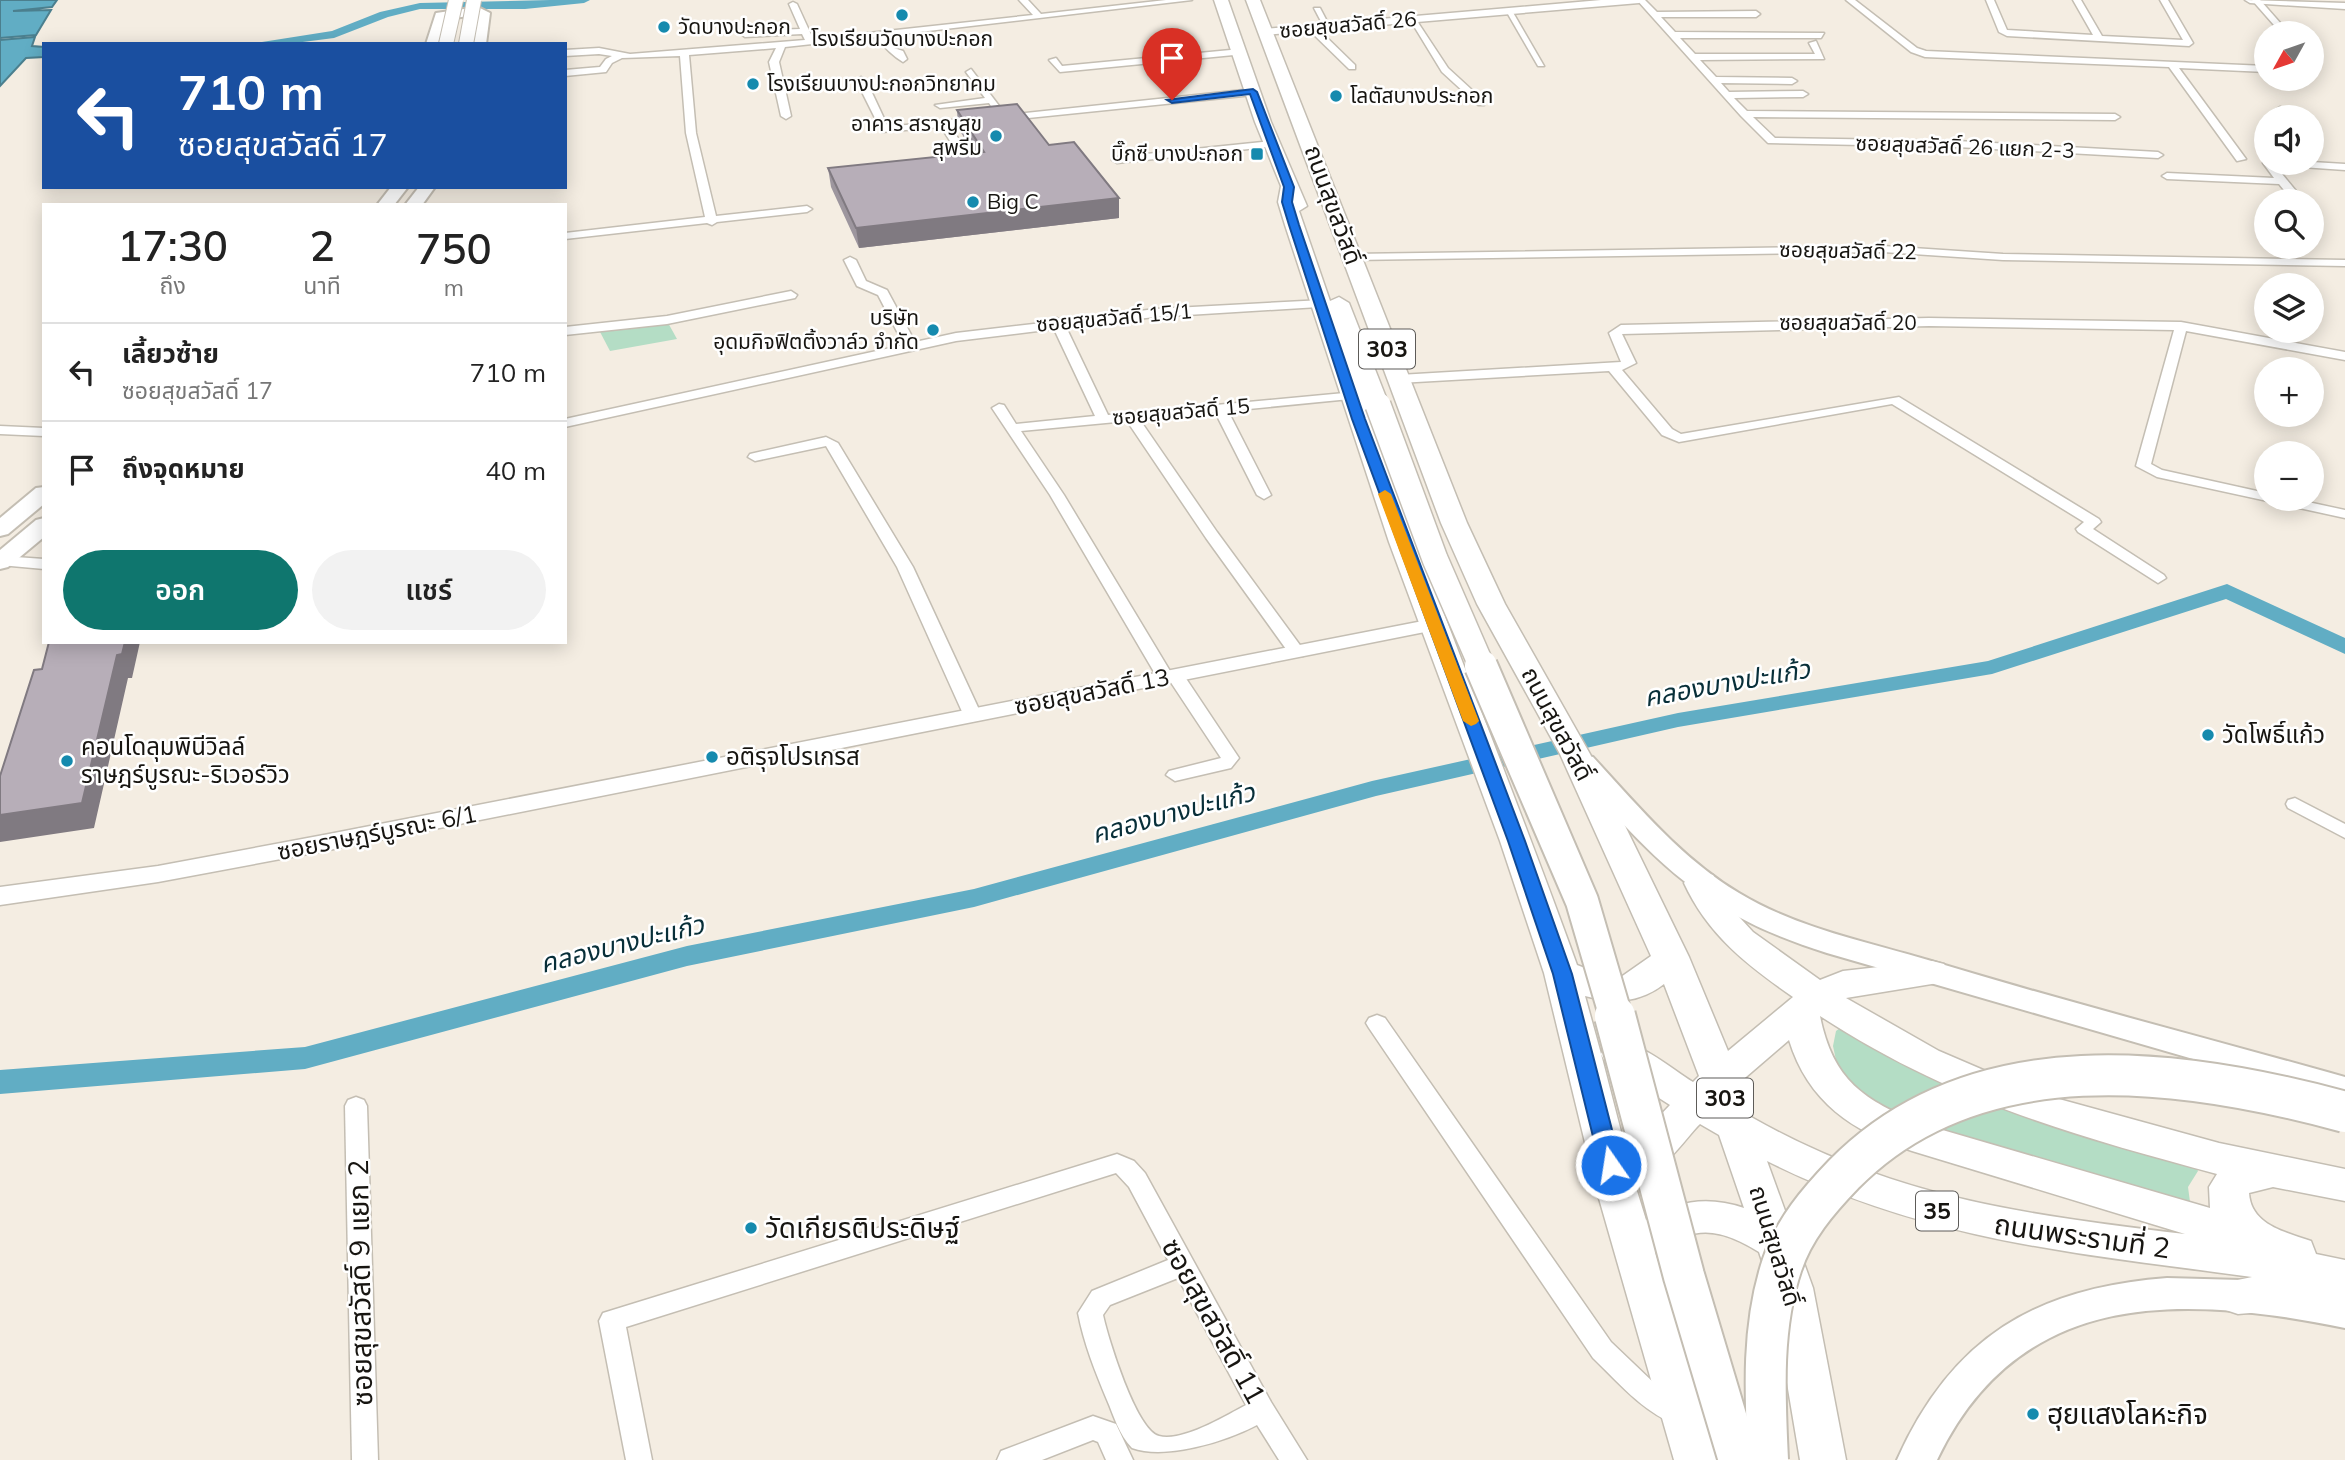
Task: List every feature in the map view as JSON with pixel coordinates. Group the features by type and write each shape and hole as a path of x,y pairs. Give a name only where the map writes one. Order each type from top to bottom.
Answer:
{"main road":[{"path":"446,42 456,0"},
{"path":"466,42 474,0"},
{"name":"ถนนสุขสวัสดิ์","path":"1221,0 1289,187 1287,202 1319,303 1364,400 1433,625 1516,841 1562,974 1616,1188 1697,1460"},
{"name":"ถนนสุขสวัสดิ์","path":"1253,0 1471,563 1575,754 1672,957 1707,1091"},
{"path":"434,42 440,16 478,11 484,13 479,42"},
{"name":"303","path":"1289,187 1324,262 1364,400"},
{"path":"387,203 398,189"},
{"path":"415,203 425,189"},
{"path":"1364,400 1582,901 1619,1025 1684,1276 1739,1460"},
{"path":"0,529 42,495"},
{"path":"1,561 42,527"},
{"path":"1575,754 1665,853 1701,883 1783,927 1932,973 2345,1090"},
{"path":"1701,883 1710,907 1732,933 1809,1002 1952,1073 2008,1097 2269,1173 2345,1185"},
{"path":"1562,974 1596,987 1622,990 1644,984 1672,957"},
{"path":"1616,1188 1707,1091 1809,1002 1843,984 1932,973"},
{"path":"1809,1002 1812,1063 1844,1100 1865,1115 1912,1136 2254,1238 2345,1275"},
{"name":"ถนนพระรามที่ 2","path":"1575,1018 1599,1041 1707,1091 1735,1125 1824,1171 1881,1194 2005,1227 2248,1259 2345,1275"},
{"path":"1768,1460 1765,1359 1779,1276 1792,1240 1837,1178 1861,1153 1917,1117 2002,1087 2081,1075 2129,1074 2182,1076 2247,1087 2345,1112"},
{"name":"ถนนสุขสวัสดิ์","path":"1735,1125 1792,1288 1823,1460"},
{"path":"2254,1238 2230,1210 2229,1187 2238,1179 2269,1173"},
{"path":"1636,1250 1684,1218 1715,1214 1752,1226 1777,1242"},
{"path":"2238,1296 2345,1287"},
{"name":"ถนนพระรามที่ 2","path":"1917,1460 1930,1431 1964,1384 2021,1336 2064,1312 2125,1298 2163,1294 2238,1296 2345,1312"}],"street":[{"path":"1023,0 1039,16"},
{"path":"1066,0 1077,12"},
{"path":"567,74 603,70 609,61 618,57 782,45 1188,0"},
{"path":"1640,0 1675,35 1744,114 2115,117"},
{"name":"ซอยสุขสวัสดิ์ 26","path":"1265,32 1412,20 1510,7 1640,0"},
{"path":"1850,0 1914,50 1924,54 2254,69"},
{"path":"1990,0 2005,33 2189,43 2164,0"},
{"path":"2077,0 2099,38"},
{"path":"2250,0 2345,6"},
{"path":"2256,0 2274,21"},
{"path":"793,4 810,42"},
{"path":"1510,7 1541,64"},
{"path":"1317,10 1328,27"},
{"path":"1656,15 1756,14"},
{"path":"1412,20 1445,71 1481,103"},
{"path":"1313,29 1352,67"},
{"path":"745,34 805,31"},
{"path":"879,35 891,50 900,53 903,59"},
{"path":"1675,35 1821,35"},
{"path":"1694,57 1821,57 1813,43"},
{"path":"782,45 774,62 786,116"},
{"path":"1155,50 1163,60"},
{"path":"567,53 599,51 618,57"},
{"path":"1101,51 1112,64"},
{"path":"1053,60 1060,69 1241,52"},
{"path":"684,53 691,133 712,222"},
{"path":"2173,66 2241,159"},
{"path":"971,72 1004,118"},
{"path":"861,80 885,130 1253,92"},
{"path":"1714,80 1792,81"},
{"path":"1727,95 1803,94"},
{"path":"940,105 991,100"},
{"name":"ซอยสุขสวัสดิ์ 26 แยก 2-3","path":"1744,114 1772,141 1957,144 2158,155"},
{"path":"944,124 965,156"},
{"path":"939,135 951,134"},
{"path":"1117,160 1272,144"},
{"path":"2324,165 2345,167"},
{"path":"2278,175 2289,189"},
{"path":"2167,176 2282,181"},
{"path":"567,236 712,222 807,209"},
{"name":"ซอยสุขสวัสดิ์ 22","path":"1352,257 1842,249 2003,257 2345,263"},
{"path":"850,260 862,283 883,293 911,346"},
{"path":"567,331 667,320 791,295"},
{"name":"ซอยสุขสวัสดิ์ 15/1","path":"567,423 911,346 1058,323 1155,313 1319,303"},
{"name":"ซอยสุขสวัสดิ์ 20","path":"1613,367 1630,363 1615,333 1626,327 1929,322 2181,326 2345,356"},
{"path":"1058,323 1103,418"},
{"path":"2181,326 2143,466 2157,473 2254,494"},
{"path":"1399,379 1613,367 1667,432 1679,438 1894,400 2094,522 2083,529 2158,578"},
{"name":"ซอยสุขสวัสดิ์ 15","path":"1012,428 1103,418 1364,400"},
{"path":"999,408 1170,676 1230,758 1225,764 1175,775"},
{"path":"1220,410 1264,495"},
{"path":"1131,416 1211,536 1297,652"},
{"path":"0,430 42,432"},
{"path":"755,457 826,441 831,443 905,567 974,716"},
{"path":"2324,510 2345,514"},
{"path":"1,561 42,564"},
{"name":"ซอยสุขสวัสดิ์ 13","path":"751,761 1433,625"},
{"name":"ซอยราษฎร์บูรณะ 6/1","path":"0,895 158,874 751,761"},
{"path":"2295,804 2345,832"},
{"path":"1377,1023 1602,1350 1645,1391 1684,1418"},
{"name":"ซอยสุขสวัสดิ์ 9 แยก 2","path":"356,1106 365,1460"},
{"name":"ซอยสุขสวัสดิ์ 11","path":"639,1460 612,1321 1108,1164 1126,1167 1137,1180 1262,1410 1294,1460"},
{"path":"1183,1265 1101,1298 1090,1313 1096,1342 1132,1427 1138,1437 1155,1448 1177,1449 1262,1410"},
{"path":"1010,1460 1093,1428 1107,1433 1120,1460"}],"green space":[{"path":"667,321 677,339 610,351 599,330"},
{"path":"1840,1028 2196,1167 2198,1171 2188,1187 2190,1202 1890,1115 1848,1082 1837,1065 1833,1046 1836,1031"}],"water":[{"path":"0,0 57,0 52,7 13,11 51,10 36,35 0,38"},
{"path":"35,37 32,46 42,47 42,57 26,58 0,86 0,40"}],"building":[{"path":"1017,104 1049,145 1074,142 1119,198 856,228 828,168 984,152 957,110"},
{"path":"48,644 124,644 122,654 117,655 82,803 0,815 0,776 34,670 42,669"}],"waterway":[{"path":"272,42 334,34 384,14 420,6 525,6 584,0"},
{"name":"คลองบางปะแก้ว","path":"0,1082 305,1058 687,956 974,898 1195,840 1372,789 1678,720 1992,667 2227,591 2345,647"}],"slow traffic":[{"path":"1385,494 1471,721"}],"place":[{"name":"โรงเรียนวัดบางปะกอก","path":"902,15"},
{"name":"วัดบางปะกอก","path":"664,27"},
{"name":"โรงเรียนบางปะกอกวิทยาคม","path":"753,84"},
{"name":"โลตัสบางประกอก","path":"1336,96"},
{"name":"อาคาร สราญสุข สุพรีม","path":"996,136"},
{"name":"บิ๊กซี บางปะกอก","path":"1257,154"},
{"name":"Big C","path":"973,202"},
{"name":"บริษัท อุดมกิจฟิตติ้งวาล์ว จำกัด","path":"933,330"},
{"name":"วัดโพธิ์แก้ว","path":"2208,735"},
{"name":"อติรุจโปรเกรส","path":"712,757"},
{"name":"คอนโดลุมพินีวิลล์ ราษฎร์บูรณะ-ริเวอร์วิว","path":"67,761"},
{"name":"วัดเกียรติประดิษฐ์","path":"751,1228"},
{"name":"ฮุยแสงโลหะกิจ","path":"2033,1414"}],"route":[{"path":"1172,100 1253,92 1289,187 1287,202 1294,225 1402,542 1516,841 1562,974 1611,1165"}]}
